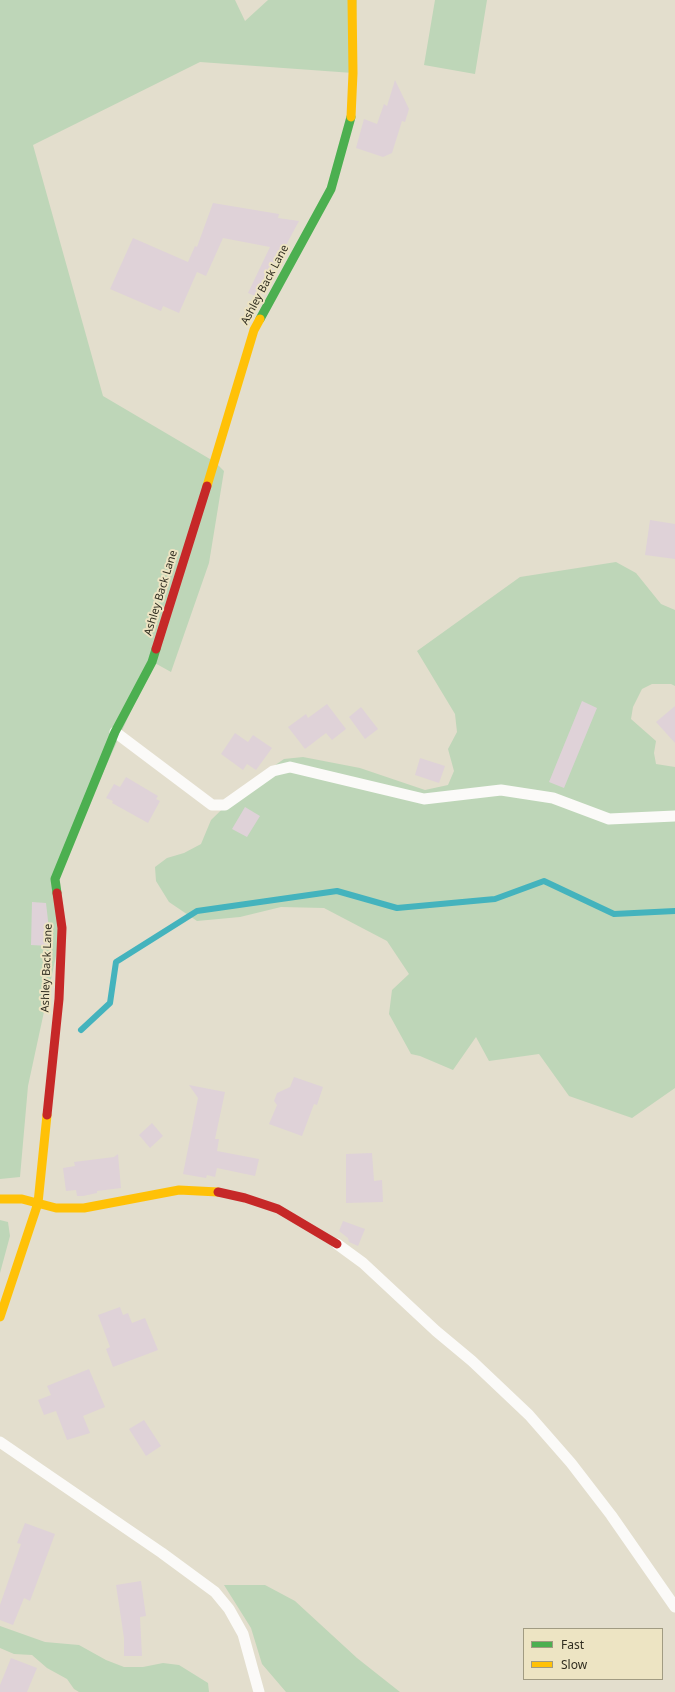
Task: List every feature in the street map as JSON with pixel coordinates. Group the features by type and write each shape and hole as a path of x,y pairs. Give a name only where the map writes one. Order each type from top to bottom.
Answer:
{"street":[{"name":"Ashley Back Lane","path":"0,1317 38,1203 59,999 62,928 55,879 115,732 152,662 215,462 254,330 331,189 350,121 353,73 352,0"},
{"path":"0,1199 22,1199 56,1208 84,1208 179,1190 214,1191 245,1198 278,1209 337,1244"}],"lane":[{"path":"115,732 212,805 225,806 273,771 290,767 424,799 502,790 553,798 609,819 675,816"},
{"path":"337,1244 363,1263 472,1361 529,1415 571,1463 675,1607"},
{"path":"0,1442 215,1592 229,1609 243,1634 259,1692"}],"green space":[{"path":"0,0 235,0 245,21 268,0 357,0 353,73 200,62 33,145 103,396 215,462 224,471 209,563 171,672 153,662 55,879 62,928 28,1086 20,1177 0,1179"},
{"path":"435,0 487,0 475,74 424,65"},
{"path":"616,562 636,573 661,604 675,610 675,686 671,684 652,684 642,689 633,707 631,719 656,741 654,753 656,764 675,767 675,1088 632,1118 569,1096 539,1054 489,1061 476,1037 453,1070 420,1056 411,1054 389,1014 392,990 409,974 387,941 324,908 281,907 240,917 197,921 169,902 156,881 155,867 167,858 184,853 201,844 211,820 249,783 284,759 303,757 360,768 425,790 448,785 454,771 448,749 457,732 455,714 417,651 520,577"},
{"path":"0,1220 8,1222 10,1236 0,1273"},
{"path":"224,1585 265,1585 295,1601 357,1658 400,1692 286,1692 262,1664 251,1628"},
{"path":"0,1626 45,1642 79,1645 106,1660 124,1667 143,1667 163,1663 179,1665 208,1683 209,1692 79,1692 74,1689 67,1679 47,1668 32,1655 14,1654 0,1648"}],"building":[{"path":"395,80 409,109 405,122 402,121 392,153 383,157 356,148 364,119 377,124 384,104 387,106"},
{"path":"213,203 279,214 278,218 299,221 258,297 248,293 270,247 223,238 206,276 197,272 179,313 163,306 161,311 110,289 133,238 188,262 195,246 197,247"},
{"path":"650,520 675,524 675,559 645,555"},
{"path":"582,701 597,708 564,788 549,782"},
{"path":"327,704 346,729 332,740 326,733 305,749 288,727 306,714 308,718"},
{"path":"675,706 675,743 656,722"},
{"path":"361,707 378,729 365,739 349,717"},
{"path":"235,733 248,742 253,735 272,748 256,770 247,764 243,770 221,754"},
{"path":"420,758 445,766 439,783 415,775"},
{"path":"126,777 158,796 156,799 160,801 148,823 112,803 113,801 106,798 114,784 120,787"},
{"path":"245,807 260,816 247,837 232,829"},
{"path":"32,902 46,903 49,946 31,945"},
{"path":"294,1077 323,1087 317,1105 314,1104 302,1136 269,1124 277,1105 274,1101 277,1093 290,1087"},
{"path":"189,1085 225,1092 215,1139 219,1139 217,1151 259,1159 255,1176 217,1168 215,1177 207,1175 206,1178 183,1174 198,1098"},
{"path":"152,1123 163,1136 150,1148 139,1135"},
{"path":"372,1153 374,1181 382,1180 383,1202 346,1203 346,1154"},
{"path":"118,1154 121,1188 97,1191 97,1193 83,1196 77,1196 76,1190 66,1191 63,1168 75,1166 74,1162 114,1157"},
{"path":"343,1221 365,1229 358,1246 349,1242 348,1238 339,1231"},
{"path":"120,1307 123,1315 128,1313 132,1323 145,1318 158,1350 113,1367 106,1349 110,1347 98,1315"},
{"path":"89,1369 105,1407 83,1416 90,1433 67,1440 56,1411 44,1415 38,1400 51,1395 47,1386"},
{"path":"144,1420 161,1446 146,1456 129,1429"},
{"path":"25,1523 55,1534 30,1601 24,1598 13,1625 0,1620 0,1605 21,1544 17,1543"},
{"path":"141,1581 146,1616 140,1617 142,1656 124,1656 124,1638 116,1585"},
{"path":"11,1658 37,1668 27,1692 0,1692 0,1685"}],"waterway":[{"path":"81,1030 110,1003 116,962 197,911 337,891 397,908 495,899 544,881 614,914 675,911"}],"traffic: fast":[{"path":"260,319 331,189 351,117"},
{"path":"57,893 55,879 115,732 152,662 156,649"}],"traffic: slow":[{"path":"351,117 353,73 352,0"},
{"path":"207,486 254,330 260,319"},
{"path":"0,1317 38,1203 47,1115"},
{"path":"0,1199 22,1199 56,1208 84,1208 179,1190 218,1192"}],"traffic: jam":[{"path":"156,649 207,486"},
{"path":"47,1115 59,999 62,928 57,893"},
{"path":"218,1192 245,1198 278,1209 337,1244"}]}
